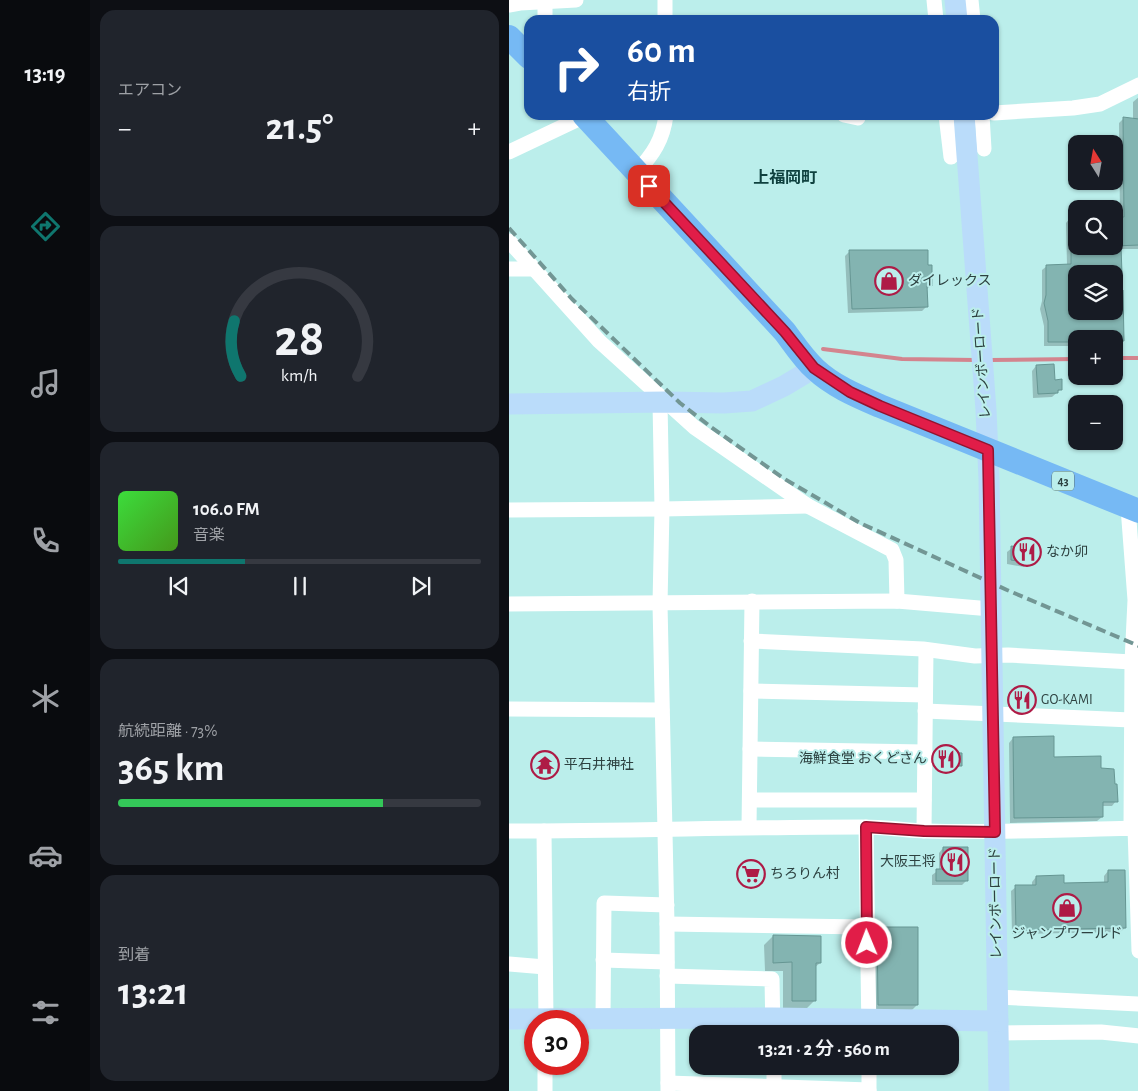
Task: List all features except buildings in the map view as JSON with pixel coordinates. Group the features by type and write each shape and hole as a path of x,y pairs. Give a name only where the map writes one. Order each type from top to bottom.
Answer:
{"main road":[{"path":"509,38 524,52"},
{"name":"43","path":"589,120 785,332 814,368 831,381 857,396 1133,509"}],"street":[{"path":"509,5 576,0"},
{"path":"665,0 665,15"},
{"path":"934,0 936,15"},
{"path":"955,0 956,15"},
{"path":"971,0 972,15"},
{"path":"545,3 545,15"},
{"path":"999,113 1073,108 1100,104 1138,86"},
{"path":"509,152 574,120"},
{"path":"637,172 652,156 661,136 665,120"},
{"path":"947,120 951,157"},
{"name":"レインボーロード","path":"965,120 988,450 999,1091"},
{"path":"982,120 985,149"},
{"path":"509,240 599,341 663,402 694,427 808,506 892,550 896,560 897,601"},
{"path":"509,269 534,269"},
{"path":"509,404 724,403 752,401 784,386 814,368"},
{"path":"663,402 660,604 667,905 668,1087 869,1091 869,1075"},
{"path":"509,510 808,506"},
{"path":"1131,829 1134,810 1135,759 1131,720 1135,600 1133,509"},
{"path":"749,827 752,601"},
{"path":"509,604 897,601 991,609"},
{"path":"751,641 926,650 975,656 1061,657 1132,662"},
{"path":"924,831 926,650"},
{"path":"751,691 925,695"},
{"path":"509,710 662,710"},
{"path":"925,711 1131,720"},
{"path":"750,749 925,752"},
{"path":"750,800 924,800"},
{"path":"866,827 869,1025"},
{"path":"509,831 866,827 924,831 995,832 1135,828 1138,951"},
{"path":"544,831 546,1010"},
{"path":"603,1018 605,903 667,905"},
{"path":"667,924 867,927"},
{"path":"603,960 667,969 772,979 773,1025"},
{"path":"509,964 545,967"},
{"path":"997,997 1138,1004"},
{"path":"589,1018 667,1019 758,1025"},
{"path":"509,1019 524,1019"},
{"path":"959,1027 1101,1032 1138,1036"},
{"path":"545,1075 545,1091"},
{"path":"774,1075 774,1089"}],"waterway":[{"path":"823,349 902,359 975,360"},
{"path":"1123,358 1139,358"},
{"path":"990,360 1068,359"}],"railway":[{"path":"509,228 572,299 680,403 783,478 860,523 1007,590 1139,646"}],"place":[{"name":"ダイレックス","path":"889,281"},
{"name":"なか卯","path":"1027,552"},
{"name":"GO-KAMI","path":"1022,700"},
{"name":"海鮮食堂 おくどさん","path":"946,759"},
{"name":"平石井神社","path":"545,765"},
{"name":"大阪王将","path":"955,862"},
{"name":"ちろりん村","path":"751,874"},
{"name":"ジャンプワールド","path":"1067,908"}],"district":[{"name":"上福岡町","path":"785,178"}],"route":[{"path":"649,186 785,332 814,368 850,392 988,450 995,832 924,831 866,827 867,943"}]}
